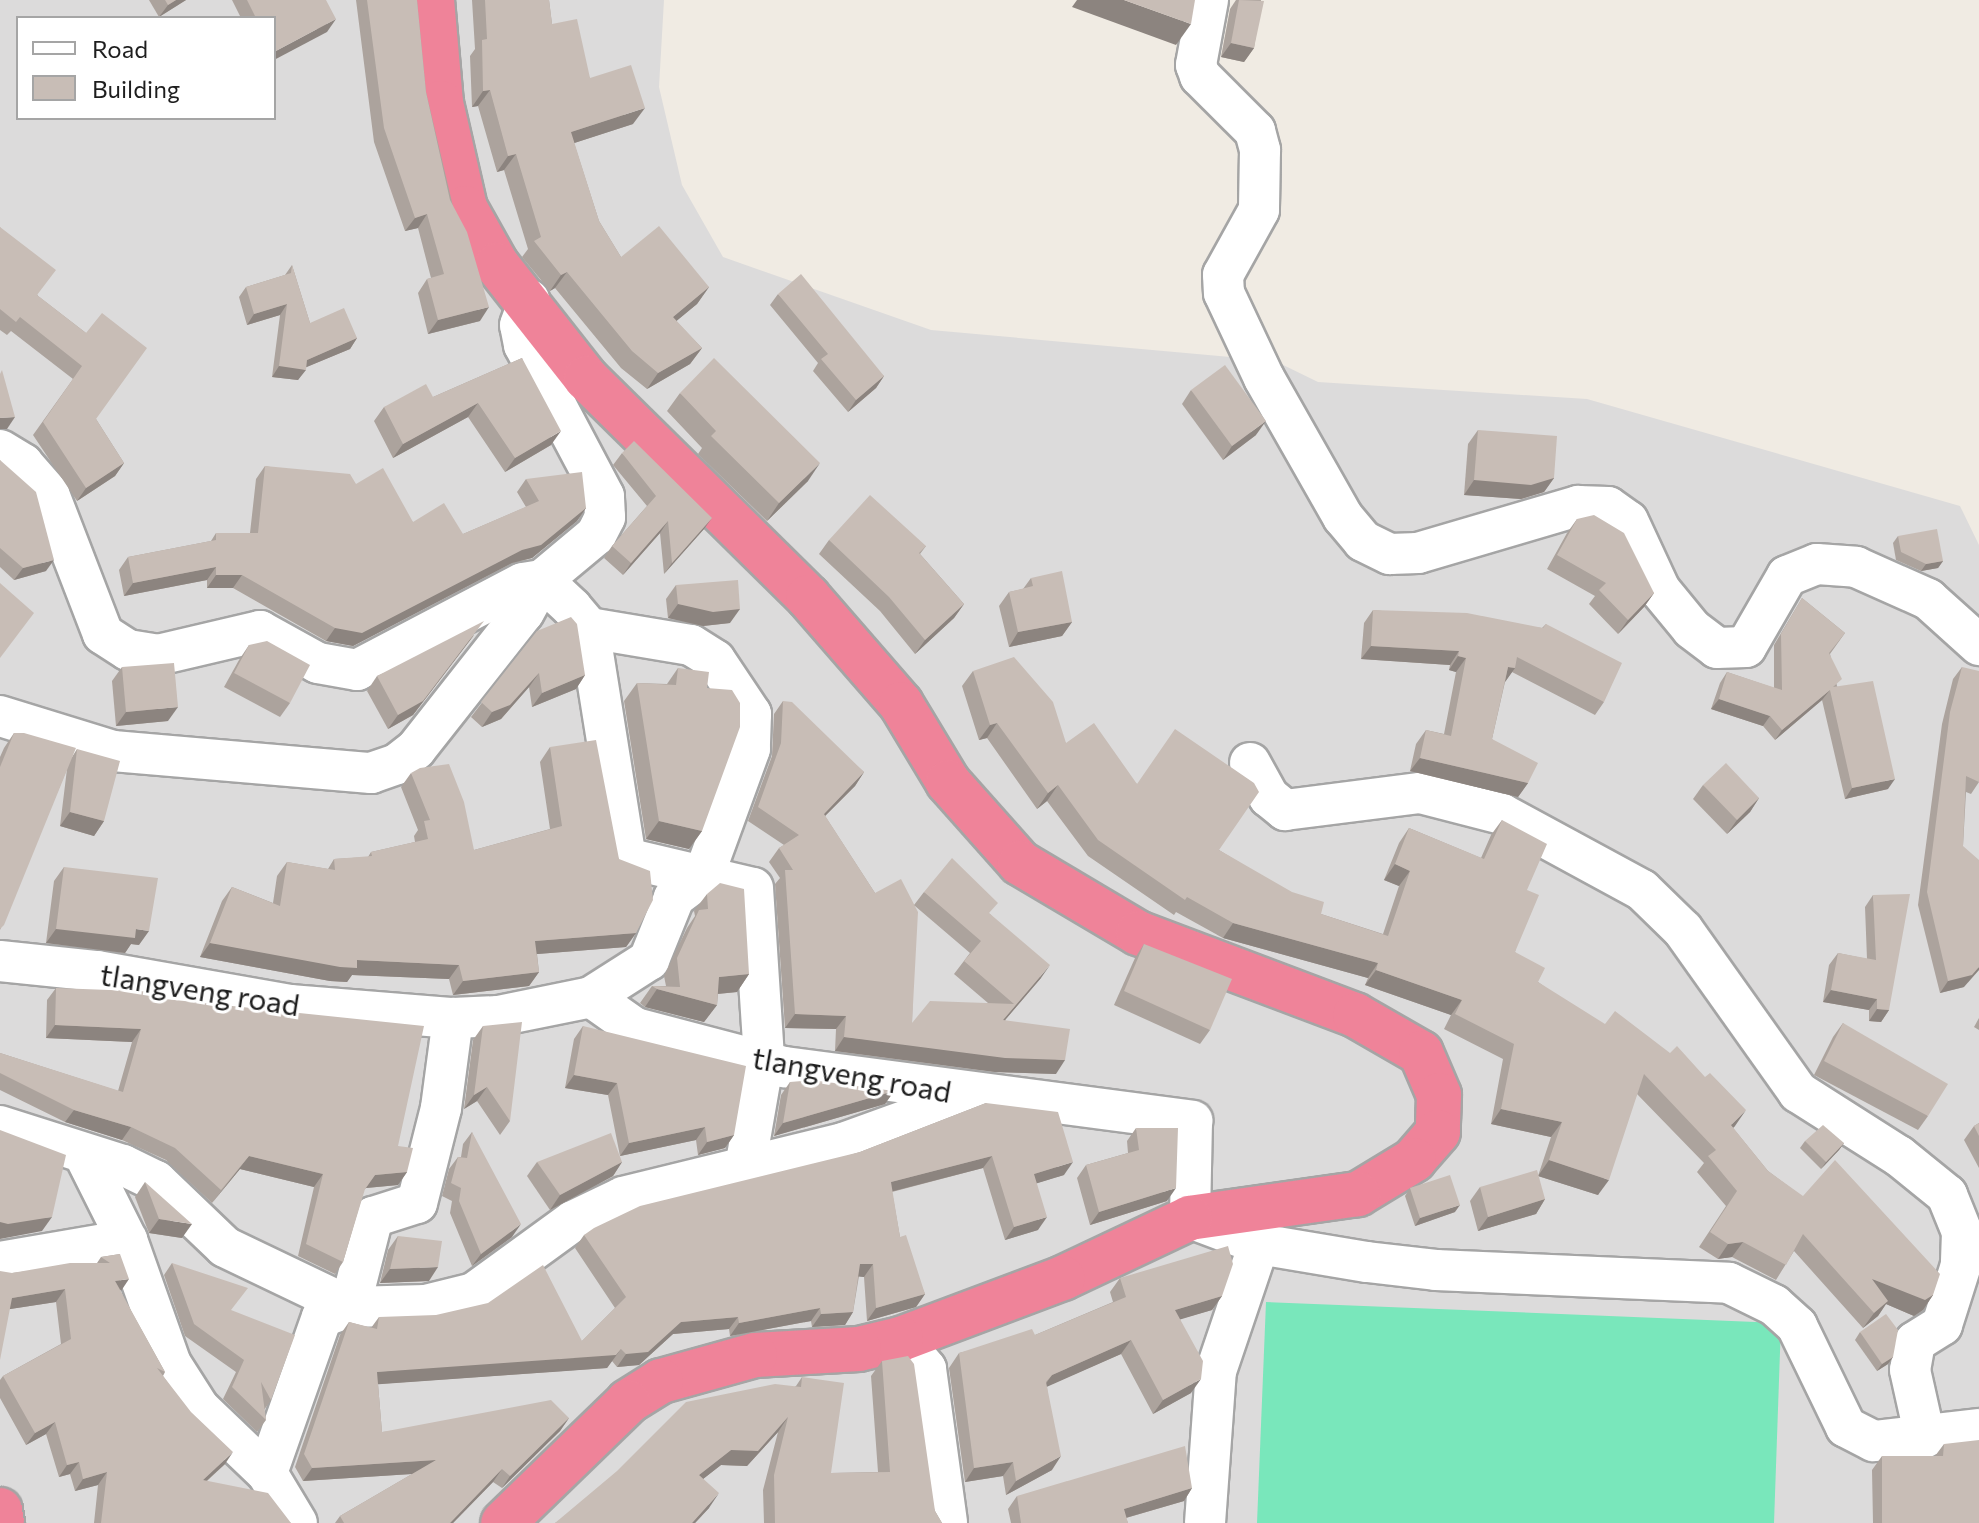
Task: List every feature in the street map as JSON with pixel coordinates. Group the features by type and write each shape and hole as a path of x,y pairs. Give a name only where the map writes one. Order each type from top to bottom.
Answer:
{"highway":[{"path":"432,0 441,103 465,208 497,265 529,300 586,378 808,597 901,704 948,782 1020,863 1138,933 1355,1015 1421,1053 1439,1095 1438,1132 1414,1160 1358,1194 1190,1218 1063,1278 901,1339 859,1349 755,1355 661,1381 628,1402 503,1523"},
{"path":"0,1510 2,1523"}],"street":[{"path":"1208,0 1194,50 1196,65 1200,76 1255,131 1260,150 1259,210 1223,275 1224,293 1264,378 1343,517 1363,541 1390,554 1418,553 1578,506 1608,507 1628,521 1660,590 1692,629 1717,648 1746,647 1787,576 1817,564 1856,567 1928,599 1979,645"},
{"path":"0,450 23,464 49,494 103,634 128,650 158,655 260,631 318,663 357,670 473,606 542,580 596,535 605,517 604,496 524,345 520,325 529,300"},
{"path":"542,580 589,628 626,858 753,888 764,1059 745,1168"},
{"path":"0,716 113,751 385,770 416,749 524,612 542,580"},
{"path":"589,628 691,645 715,660 751,714 746,763 704,875 674,898 649,960 591,997"},
{"path":"1250,763 1269,797 1285,810 1420,793 1502,814 1642,890 1683,930 1798,1092 1899,1156 1947,1195 1962,1232 1961,1265 1942,1325 1915,1342 1910,1370 1925,1437"},
{"name":"tlangveng road","path":"0,961 97,971 290,1005 453,1018 498,1016 591,997 635,1028 822,1074 940,1084 956,1094 1192,1121 1190,1218"},
{"path":"350,1307 373,1217 417,1203 441,1108 453,1018"},
{"path":"267,1473 322,1317 350,1307 426,1305 474,1293 573,1221 623,1197 857,1138 940,1108 956,1094"},
{"path":"0,1126 156,1181 225,1247 350,1307"},
{"path":"84,1154 127,1240 171,1364 199,1408 267,1473 297,1523"},
{"path":"1190,1218 1259,1244 1436,1270 1729,1283 1774,1305 1797,1326 1846,1427 1874,1441 1979,1429"},
{"path":"0,1262 127,1240"},
{"path":"1205,1523 1216,1371 1259,1244"},
{"path":"901,1339 926,1369 947,1523"}],"shaded area":[{"path":"0,0 664,0 659,87 682,185 723,257 931,330 1275,361 1318,382 1587,399 1960,506 1979,545 1979,1523 0,1523"}],"green space":[{"path":"1266,1302 1781,1323 1774,1523 1257,1523"}],"building":[{"path":"247,0 326,0 336,19 276,51 276,16 255,16"},
{"path":"367,0 417,0 426,92 450,200 467,232 489,307 438,320 427,279 444,274 427,214 415,218 384,128"},
{"path":"485,0 549,0 552,24 577,19 590,78 631,65 645,108 571,132 599,221 621,257 659,226 709,287 673,317 702,348 658,373 632,351 567,272 561,275 534,241 541,237 516,154 508,156 490,90 483,91 482,40 487,39"},
{"path":"1124,0 1195,0 1191,24"},
{"path":"1239,0 1264,1 1254,48 1231,43"},
{"path":"0,227 56,270 37,295 86,333 102,313 147,348 96,419 124,463 86,488 43,422 82,366 20,317 16,322 0,309"},
{"path":"292,265 310,323 344,308 357,338 307,360 306,370 279,366 287,304 254,314 246,287 291,273"},
{"path":"801,274 884,376 856,400 821,359 828,354 778,294"},
{"path":"522,358 561,431 515,458 478,403 403,444 384,407 426,384 433,397"},
{"path":"714,358 820,463 779,503 711,436 716,431 680,393"},
{"path":"1225,365 1266,421 1232,446 1191,390"},
{"path":"2,370 15,417 0,418"},
{"path":"1478,430 1557,436 1554,478 1531,485 1474,480"},
{"path":"634,441 712,518 672,563 668,521 631,563 612,546 656,496 622,453"},
{"path":"0,460 36,492 54,560 23,568 0,548"},
{"path":"265,466 350,474 356,484 383,468 413,522 444,503 463,534 539,501 526,479 582,472 586,508 541,545 522,550 362,633 335,628 242,575 216,575 216,567 133,583 128,557 216,540 216,533 258,533"},
{"path":"870,495 926,546 919,553 964,604 925,640 889,597 829,540"},
{"path":"1594,515 1624,533 1654,593 1628,620 1599,590 1606,583 1557,555 1577,519"},
{"path":"1937,529 1943,561 1926,564 1901,552 1898,536"},
{"path":"1062,571 1072,622 1018,632 1009,592 1033,586 1031,578"},
{"path":"738,580 740,609 713,612 678,604 676,585"},
{"path":"0,583 34,613 0,658"},
{"path":"1802,598 1845,633 1829,653 1842,679 1833,687 1873,681 1895,779 1852,788 1830,690 1782,730 1770,716 1719,699 1727,672 1782,690 1781,634"},
{"path":"1373,610 1467,613 1543,628 1546,624 1622,663 1604,702 1517,657 1515,668 1508,667 1492,739 1538,763 1528,783 1420,758 1426,730 1451,736 1466,658 1458,656 1459,651 1371,646"},
{"path":"571,617 577,624 585,675 542,693 539,673 510,705 492,712 481,702 537,631"},
{"path":"484,621 423,701 398,715 377,676"},
{"path":"267,641 310,665 290,703 234,673 249,645"},
{"path":"1014,657 1053,702 1066,743 1094,723 1137,784 1175,729 1254,783 1259,792 1219,850 1292,892 1324,902 1321,914 1388,936 1410,871 1395,864 1409,828 1484,859 1502,820 1547,844 1527,890 1539,895 1515,952 1545,968 1538,982 1605,1024 1615,1011 1670,1053 1677,1046 1705,1077 1710,1073 1746,1110 1731,1125 1768,1171 1803,1196 1835,1160 1940,1274 1933,1295 1925,1300 1872,1279 1888,1301 1874,1313 1803,1234 1786,1265 1743,1242 1728,1244 1710,1232 1737,1191 1708,1156 1716,1150 1644,1074 1609,1180 1549,1160 1562,1122 1501,1109 1514,1044 1455,1014 1462,1000 1376,970 1378,963 1233,923 1187,897 1185,900 1098,840 1058,785 1048,793 997,723 990,725 973,671"},
{"path":"174,663 178,707 126,712 122,667"},
{"path":"1962,667 1979,671 1979,782 1966,776 1963,846 1979,860 1979,967 1972,975 1948,981 1927,892 1950,712"},
{"path":"678,668 709,672 707,688 732,690 740,703 740,727 702,831 659,821 637,683 676,685"},
{"path":"783,701 792,702 864,772 824,814 875,893 901,879 918,912 912,1023 930,1001 1014,1004 964,961 981,941 924,892 952,858 998,903 989,913 1050,965 1003,1020 1070,1029 1065,1060 1005,1058 844,1037 846,1016 795,1014 785,870 793,870 779,848 799,835 758,807 781,743"},
{"path":"14,733 76,748 0,929 0,767"},
{"path":"596,740 619,859 650,871 653,900 636,933 535,941 539,972 463,981 459,965 357,960 357,968 340,967 210,943 232,887 280,906 287,862 335,870 334,859 372,856 371,852 428,839 424,821 430,820 411,773 420,768 449,764 464,802 474,850 562,826 550,747"},
{"path":"77,749 120,761 104,821 70,812"},
{"path":"1726,763 1759,798 1737,820 1703,785"},
{"path":"64,867 158,878 149,931 136,929 135,938 56,929"},
{"path":"720,883 744,889 749,974 719,977 717,1005 652,986 680,987 677,958 699,910 708,909 707,894"},
{"path":"1910,894 1889,1010 1877,1009 1877,999 1831,990 1838,953 1876,960 1873,895"},
{"path":"1144,944 1232,979 1210,1030 1124,991"},
{"path":"56,988 163,992 165,999 424,1026 398,1146 413,1148 407,1172 375,1175 365,1189 343,1262 306,1244 323,1174 249,1156 221,1190 175,1148 131,1127 74,1110 0,1073 0,1053 123,1092 141,1029 55,1025"},
{"path":"522,1022 510,1121 487,1087 474,1095 483,1026"},
{"path":"1843,1023 1948,1084 1928,1116 1824,1061"},
{"path":"583,1026 746,1066 734,1135 707,1142 705,1127 629,1143 617,1083 574,1075"},
{"path":"812,1080 894,1091 783,1123 790,1082"},
{"path":"986,1103 1058,1112 1073,1162 1034,1174 1047,1217 1014,1227 992,1156 891,1182 900,1237 906,1235 925,1294 876,1308 873,1264 860,1264 853,1312 821,1314 820,1308 739,1323 738,1317 681,1322 648,1352 626,1354 621,1349 616,1355 377,1372 382,1432 551,1400 569,1418 510,1476 502,1469 450,1523 344,1523 340,1516 436,1460 312,1468 304,1454 349,1322 377,1329 379,1317 436,1315 488,1303 543,1265 582,1341 626,1297 584,1235 594,1228 640,1206 860,1152"},
{"path":"1823,1125 1844,1143 1826,1162 1805,1141"},
{"path":"1136,1128 1178,1128 1176,1188 1099,1212 1086,1165 1139,1150"},
{"path":"0,1130 66,1155 52,1217 8,1224 0,1222"},
{"path":"472,1132 521,1224 481,1254 459,1201 461,1188 451,1183 458,1157 467,1158"},
{"path":"611,1133 622,1162 560,1195 537,1162"},
{"path":"1537,1170 1545,1199 1488,1217 1480,1187"},
{"path":"1450,1175 1460,1205 1420,1218 1410,1188"},
{"path":"145,1182 192,1224 159,1219"},
{"path":"398,1236 442,1241 438,1267 390,1269"},
{"path":"1228,1246 1233,1264 1222,1296 1175,1310 1203,1361 1201,1379 1163,1400 1131,1340 1052,1375 1046,1382 1061,1456 1016,1481 1013,1462 974,1468 959,1353 1032,1329 1035,1335 1126,1297 1120,1278"},
{"path":"120,1254 129,1279 115,1281 165,1372 157,1368 191,1412 233,1452 203,1480 268,1493 291,1523 101,1523 107,1472 83,1479 79,1462 67,1465 55,1422 35,1433 3,1376 71,1339 65,1289 12,1298 0,1360 0,1271 12,1273 70,1263 110,1263 101,1257"},
{"path":"172,1263 248,1288 231,1310 295,1335 271,1400 261,1382 266,1420 232,1387 244,1360 194,1324"},
{"path":"1886,1314 1898,1330 1893,1357 1882,1364 1860,1332"},
{"path":"908,1356 914,1364 935,1511 942,1523 775,1523 774,1475 788,1417 758,1451 731,1450 699,1475 719,1493 692,1523 555,1523 617,1471 686,1402 775,1384 801,1387 802,1377 844,1383 831,1473 890,1472 882,1361"},
{"path":"1979,1440 1979,1523 1882,1523 1882,1456 1943,1456 1944,1444"},
{"path":"1185,1446 1192,1488 1124,1509 1128,1523 1021,1523 1017,1496"}]}
